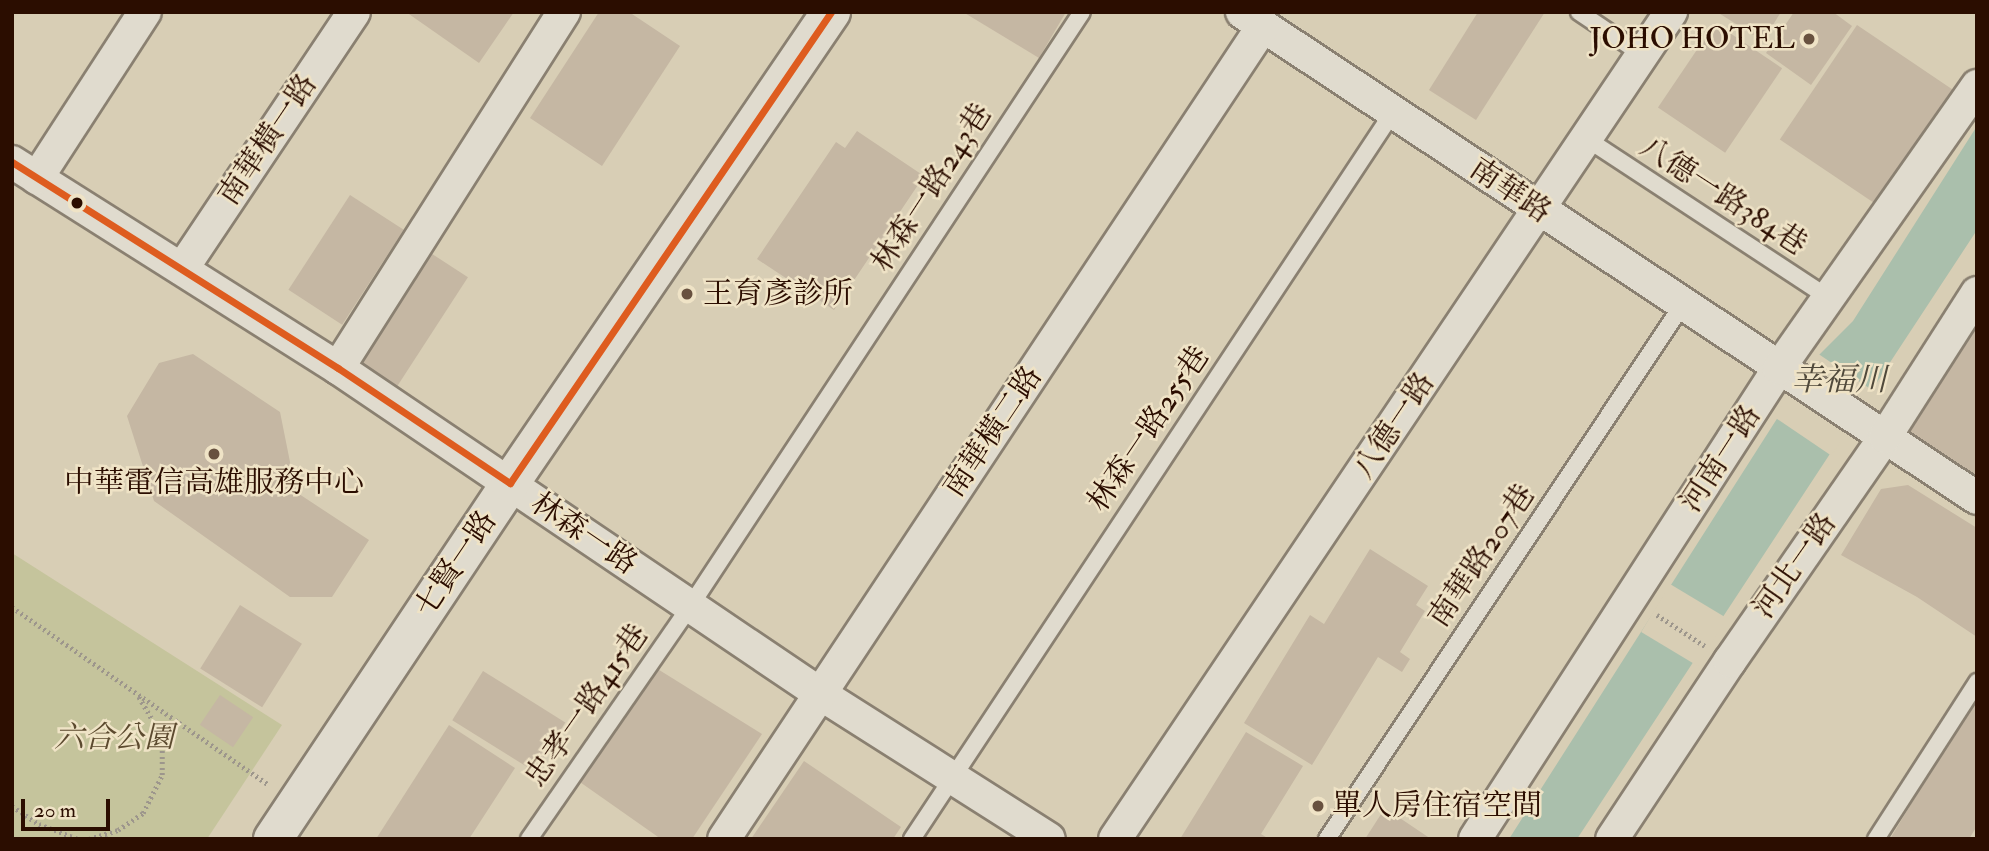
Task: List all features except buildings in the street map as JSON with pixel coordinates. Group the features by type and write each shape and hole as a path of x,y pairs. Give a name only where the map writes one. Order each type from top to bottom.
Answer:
{"street":[{"path":"25,170 145,12"},
{"name":"南華橫一路","path":"182,269 354,12"},
{"path":"338,368 564,12"},
{"name":"七賢一路","path":"273,839 831,12"},
{"name":"八德一路","path":"1115,839 1671,12"},
{"name":"南華路","path":"1252,19 1885,437"},
{"name":"南華橫二路","path":"724,839 1252,19"},
{"name":"河南一路","path":"1475,839 1779,368 1977,86"},
{"name":"林森一路","path":"25,170 338,368 819,693 1049,839"},
{"name":"河北一路","path":"1612,839 1730,661 1885,437 1977,293"},
{"path":"1885,437 1977,498"}],"lane":[{"name":"林森一路243巷","path":"691,605 1082,12"},
{"path":"1579,12 1643,55"},
{"name":"林森一路255巷","path":"912,839 1393,112"},
{"name":"八德一路384巷","path":"1587,139 1829,299"},
{"name":"南華路207巷","path":"1327,839 1683,304"},
{"name":"忠孝一路415巷","path":"529,839 691,605"},
{"path":"1876,839 1977,682"}],"path":[{"path":"1631,598 1730,661"},
{"path":"12,609 269,786"},
{"path":"89,839 118,830 143,813 162,775 162,737 136,692"},
{"path":"12,806 39,824 78,839"}],"green space":[{"name":"六合公園","path":"12,553 282,725 207,839 12,839"}],"water":[{"name":"幸福川","path":"1977,126 1977,230 1577,839 1509,839 1815,359 1853,321"}],"pier":[{"path":"1817,353 1874,392 1831,455 1774,417"},
{"path":"1670,584 1727,618 1698,666 1641,632"}],"transit line":[{"path":"510,483 831,12"},
{"path":"12,162 338,368 510,483"}],"place":[{"name":"JOHO HOTEL","path":"1809,39"},
{"name":"王育彥診所","path":"687,294"},
{"name":"中華電信高雄服務中心","path":"214,454"},
{"name":"單人房住宿空間","path":"1318,806"}]}
